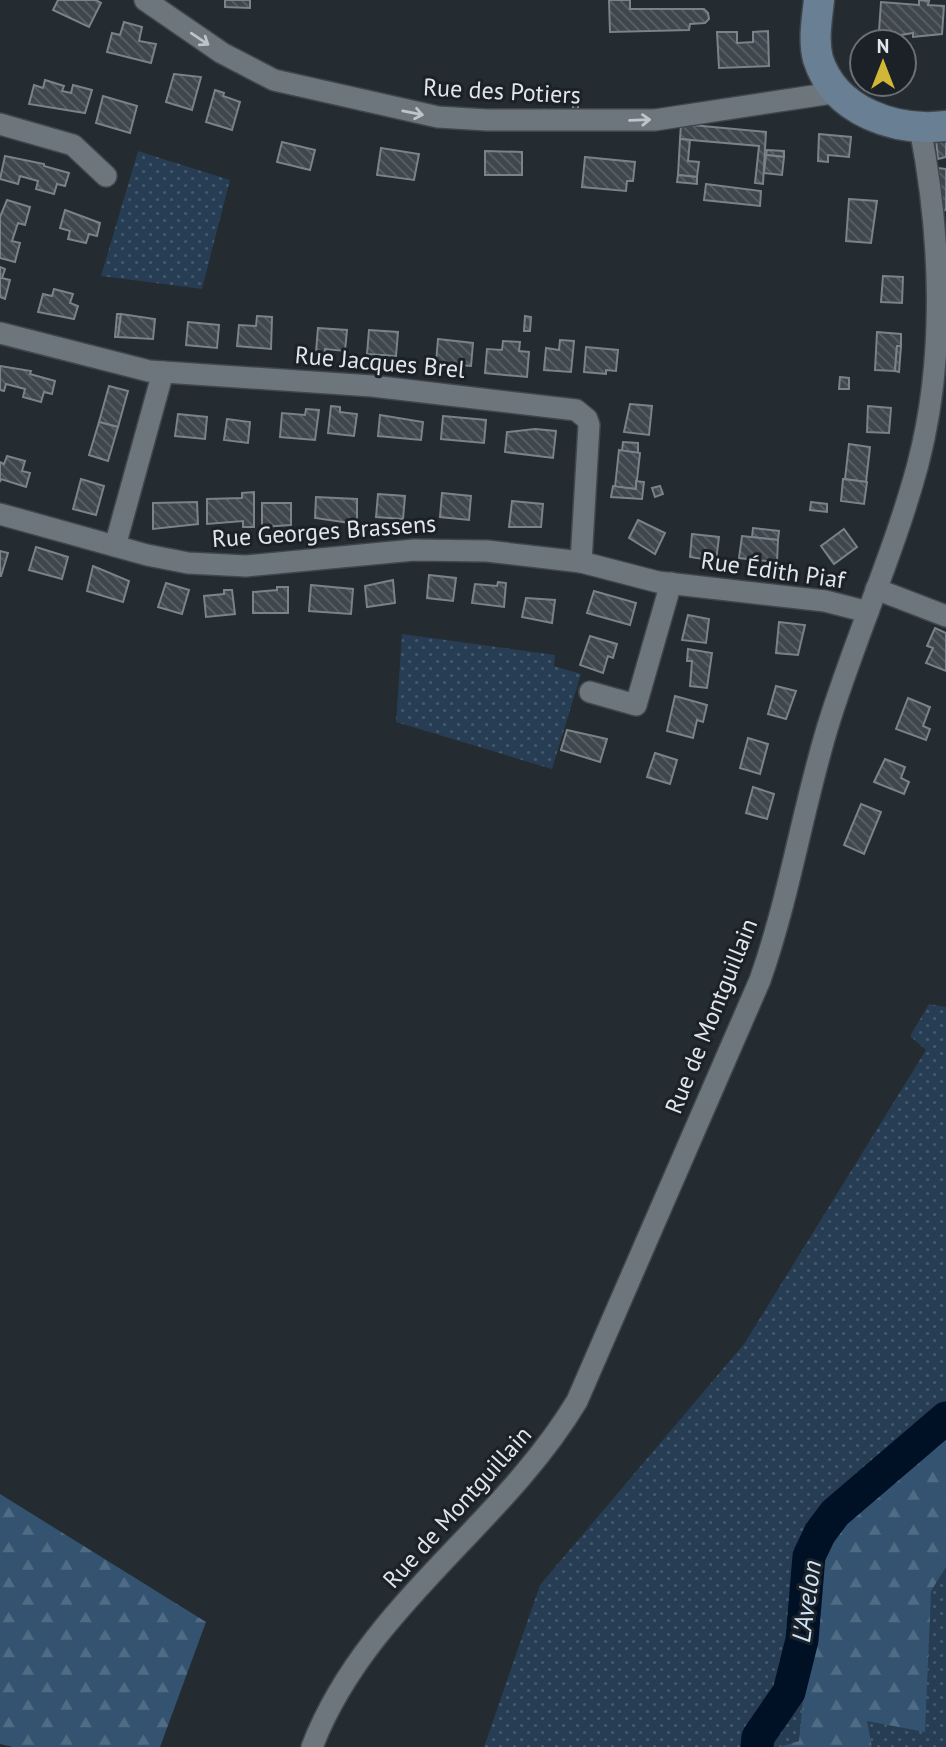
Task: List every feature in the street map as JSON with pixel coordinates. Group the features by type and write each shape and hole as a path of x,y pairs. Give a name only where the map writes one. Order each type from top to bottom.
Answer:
{"street":[{"name":"Rue des Potiers","path":"145,0 222,54 274,80 438,117 487,120 655,120 839,92"},
{"path":"819,0 816,33 819,60 839,92 875,117 933,127"},
{"path":"0,124 73,145 106,176"},
{"name":"Rue de Montguillain","path":"312,1747 330,1706 354,1666 417,1590 534,1464 564,1423 589,1379 667,1189 760,980 777,929 828,728 916,471 931,382 935,241 933,127"},
{"name":"Rue Jacques Brel","path":"0,333 121,365 163,372 372,386 569,408 587,419 581,562"},
{"path":"115,546 163,372"},
{"name":"Rue Georges Brassens","path":"0,514 169,560 209,565 257,565 435,549 487,551 581,562"},
{"name":"Rue Édith Piaf","path":"581,562 671,583 825,601 868,612"},
{"name":"Rue Édith Piaf","path":"590,692 636,705 671,583"},
{"path":"876,589 946,616"}],"shaded area":[{"path":"138,151 230,180 202,289 101,276"},
{"path":"402,634 555,655 554,666 581,674 552,769 396,722"},
{"path":"929,1004 946,1007 946,1747 872,1747 866,1721 779,1747 484,1747 540,1585 744,1344 926,1050 910,1036"}],"green space":[{"path":"946,1412 946,1567 931,1591 925,1732 867,1721 872,1747 779,1747 799,1741 821,1516"},
{"path":"0,1494 206,1622 160,1747 13,1747 0,1744"}],"building":[{"path":"58,0 96,0 101,3 89,27 53,10"},
{"path":"225,0 250,0 250,8 225,7"},
{"path":"609,0 630,0 630,9 704,9 709,19 705,23 690,24 689,30 610,32"},
{"path":"919,0 929,1 928,5 944,6 942,34 918,36 918,28 879,28 881,2 919,5"},
{"path":"124,22 142,27 139,41 156,44 151,63 107,52 112,33 120,35"},
{"path":"768,31 769,66 719,68 717,32 737,32 737,43 753,42 753,32"},
{"path":"174,74 201,77 192,110 166,102"},
{"path":"45,80 64,86 62,91 71,93 73,85 92,90 85,113 29,104 34,85 43,88"},
{"path":"215,90 240,102 232,130 206,122"},
{"path":"573,92 578,92 578,111 573,111"},
{"path":"103,96 137,106 130,133 96,123"},
{"path":"681,124 766,132 763,184 755,183 759,146 680,139"},
{"path":"819,134 851,137 849,157 828,155 828,162 818,161"},
{"path":"946,138 946,157 938,159 936,140"},
{"path":"680,139 690,140 688,161 699,162 697,177 678,175"},
{"path":"282,142 315,150 310,170 277,162"},
{"path":"381,148 419,154 414,180 377,175"},
{"path":"767,150 784,151 784,157 766,155"},
{"path":"485,151 522,152 522,175 485,175"},
{"path":"766,155 784,157 782,175 764,173"},
{"path":"5,156 44,164 69,173 65,186 57,184 54,194 36,189 38,181 20,176 18,184 0,179"},
{"path":"585,157 635,162 633,181 627,181 626,191 582,187"},
{"path":"938,168 946,169 946,210 943,211"},
{"path":"678,175 697,177 697,184 677,182"},
{"path":"706,184 761,191 760,206 704,200"},
{"path":"849,199 877,201 871,243 846,241"},
{"path":"7,200 30,207 25,225 18,223 12,241 20,243 15,262 0,258 0,217"},
{"path":"65,210 100,223 97,236 89,234 86,243 68,239 70,231 60,228"},
{"path":"0,267 5,269 2,278 10,280 5,299 0,297"},
{"path":"883,276 903,277 902,303 881,302"},
{"path":"54,289 73,294 70,303 78,306 74,319 38,312 43,294 52,296"},
{"path":"117,314 121,314 118,337 115,337"},
{"path":"121,314 155,319 153,339 118,337"},
{"path":"257,316 272,317 271,349 237,346 239,325 256,326"},
{"path":"525,316 531,317 530,331 524,331"},
{"path":"188,322 219,325 217,348 186,345"},
{"path":"318,328 347,330 345,351 325,349 325,353 316,352"},
{"path":"369,330 398,332 396,356 367,354"},
{"path":"877,332 901,334 895,371 875,370"},
{"path":"438,339 473,343 471,366 436,363"},
{"path":"560,340 574,341 571,372 544,370 546,348 559,350"},
{"path":"503,341 520,342 519,351 529,352 527,377 485,373 487,349 502,350"},
{"path":"897,346 901,346 899,372 895,371"},
{"path":"586,347 618,350 616,371 606,370 606,374 584,372"},
{"path":"0,366 31,371 30,374 55,381 52,394 44,392 41,402 23,397 25,389 6,384 4,391 0,390"},
{"path":"840,377 849,378 849,389 839,389"},
{"path":"109,386 128,391 118,427 99,422"},
{"path":"630,404 652,406 649,435 624,432"},
{"path":"331,406 340,407 340,412 357,414 354,436 328,433"},
{"path":"868,406 891,408 889,433 867,432"},
{"path":"306,409 319,410 315,440 280,437 282,413 305,415"},
{"path":"178,414 207,417 205,439 175,436"},
{"path":"380,415 423,422 421,440 378,436"},
{"path":"443,416 486,420 484,443 441,439"},
{"path":"227,419 250,422 248,443 224,440"},
{"path":"99,422 118,427 108,461 89,455"},
{"path":"535,429 556,431 553,458 505,452 507,432"},
{"path":"623,442 638,443 638,453 622,451"},
{"path":"849,444 870,447 866,482 845,479"},
{"path":"619,450 640,453 636,489 615,487"},
{"path":"7,456 25,461 22,471 30,473 26,487 1,479 0,482 0,462 4,464"},
{"path":"81,479 104,486 96,515 73,509"},
{"path":"843,479 867,482 864,504 841,501"},
{"path":"636,481 644,482 642,499 611,497 613,486 636,489"},
{"path":"660,486 663,494 655,497 652,488"},
{"path":"254,492 254,527 243,527 243,521 207,524 207,499 242,498 242,493"},
{"path":"442,493 471,496 469,520 440,517"},
{"path":"378,494 405,496 403,519 376,517"},
{"path":"316,497 357,499 357,524 315,518"},
{"path":"512,501 543,504 541,527 509,527"},
{"path":"197,502 198,524 153,529 153,503"},
{"path":"811,502 827,504 827,512 810,510"},
{"path":"262,503 291,503 291,525 262,527"},
{"path":"638,520 665,533 655,554 629,538"},
{"path":"753,528 779,531 778,540 752,537"},
{"path":"844,529 857,547 834,564 821,546"},
{"path":"692,534 719,537 716,561 690,557"},
{"path":"742,536 778,540 777,562 739,558"},
{"path":"36,547 68,557 62,579 29,570"},
{"path":"0,551 8,553 1,576 0,576"},
{"path":"93,566 129,581 123,602 87,591"},
{"path":"429,575 456,578 453,601 427,598"},
{"path":"393,580 395,603 367,607 365,586"},
{"path":"498,582 506,583 504,607 472,603 475,584 497,586"},
{"path":"166,583 189,590 182,614 158,607"},
{"path":"311,585 353,589 351,614 309,611"},
{"path":"277,587 288,587 288,613 253,613 253,592 277,590"},
{"path":"224,590 232,590 235,614 206,617 204,596 224,594"},
{"path":"594,591 636,603 630,625 587,613"},
{"path":"526,598 555,600 552,623 522,617"},
{"path":"688,615 709,619 706,643 682,640"},
{"path":"779,622 805,625 798,655 776,653"},
{"path":"935,628 946,633 946,671 926,663 933,648 927,646"},
{"path":"590,636 617,644 613,658 608,656 603,673 580,665"},
{"path":"688,649 712,653 707,688 690,686 692,661 687,661"},
{"path":"776,686 796,691 786,719 768,714"},
{"path":"675,696 707,705 703,722 697,720 693,738 667,731"},
{"path":"908,698 930,707 923,726 930,729 926,740 896,729"},
{"path":"567,730 607,739 600,762 561,750"},
{"path":"748,738 768,744 760,774 740,768"},
{"path":"655,753 677,760 670,784 647,777"},
{"path":"885,759 905,767 901,778 909,782 904,794 874,782"},
{"path":"753,787 774,794 767,819 746,813"},
{"path":"861,804 881,812 864,854 844,845"}],"waterway":[{"name":"L'Avelon","path":"757,1747 758,1737 789,1692 802,1640 809,1556 820,1533 835,1513 946,1418"}]}
